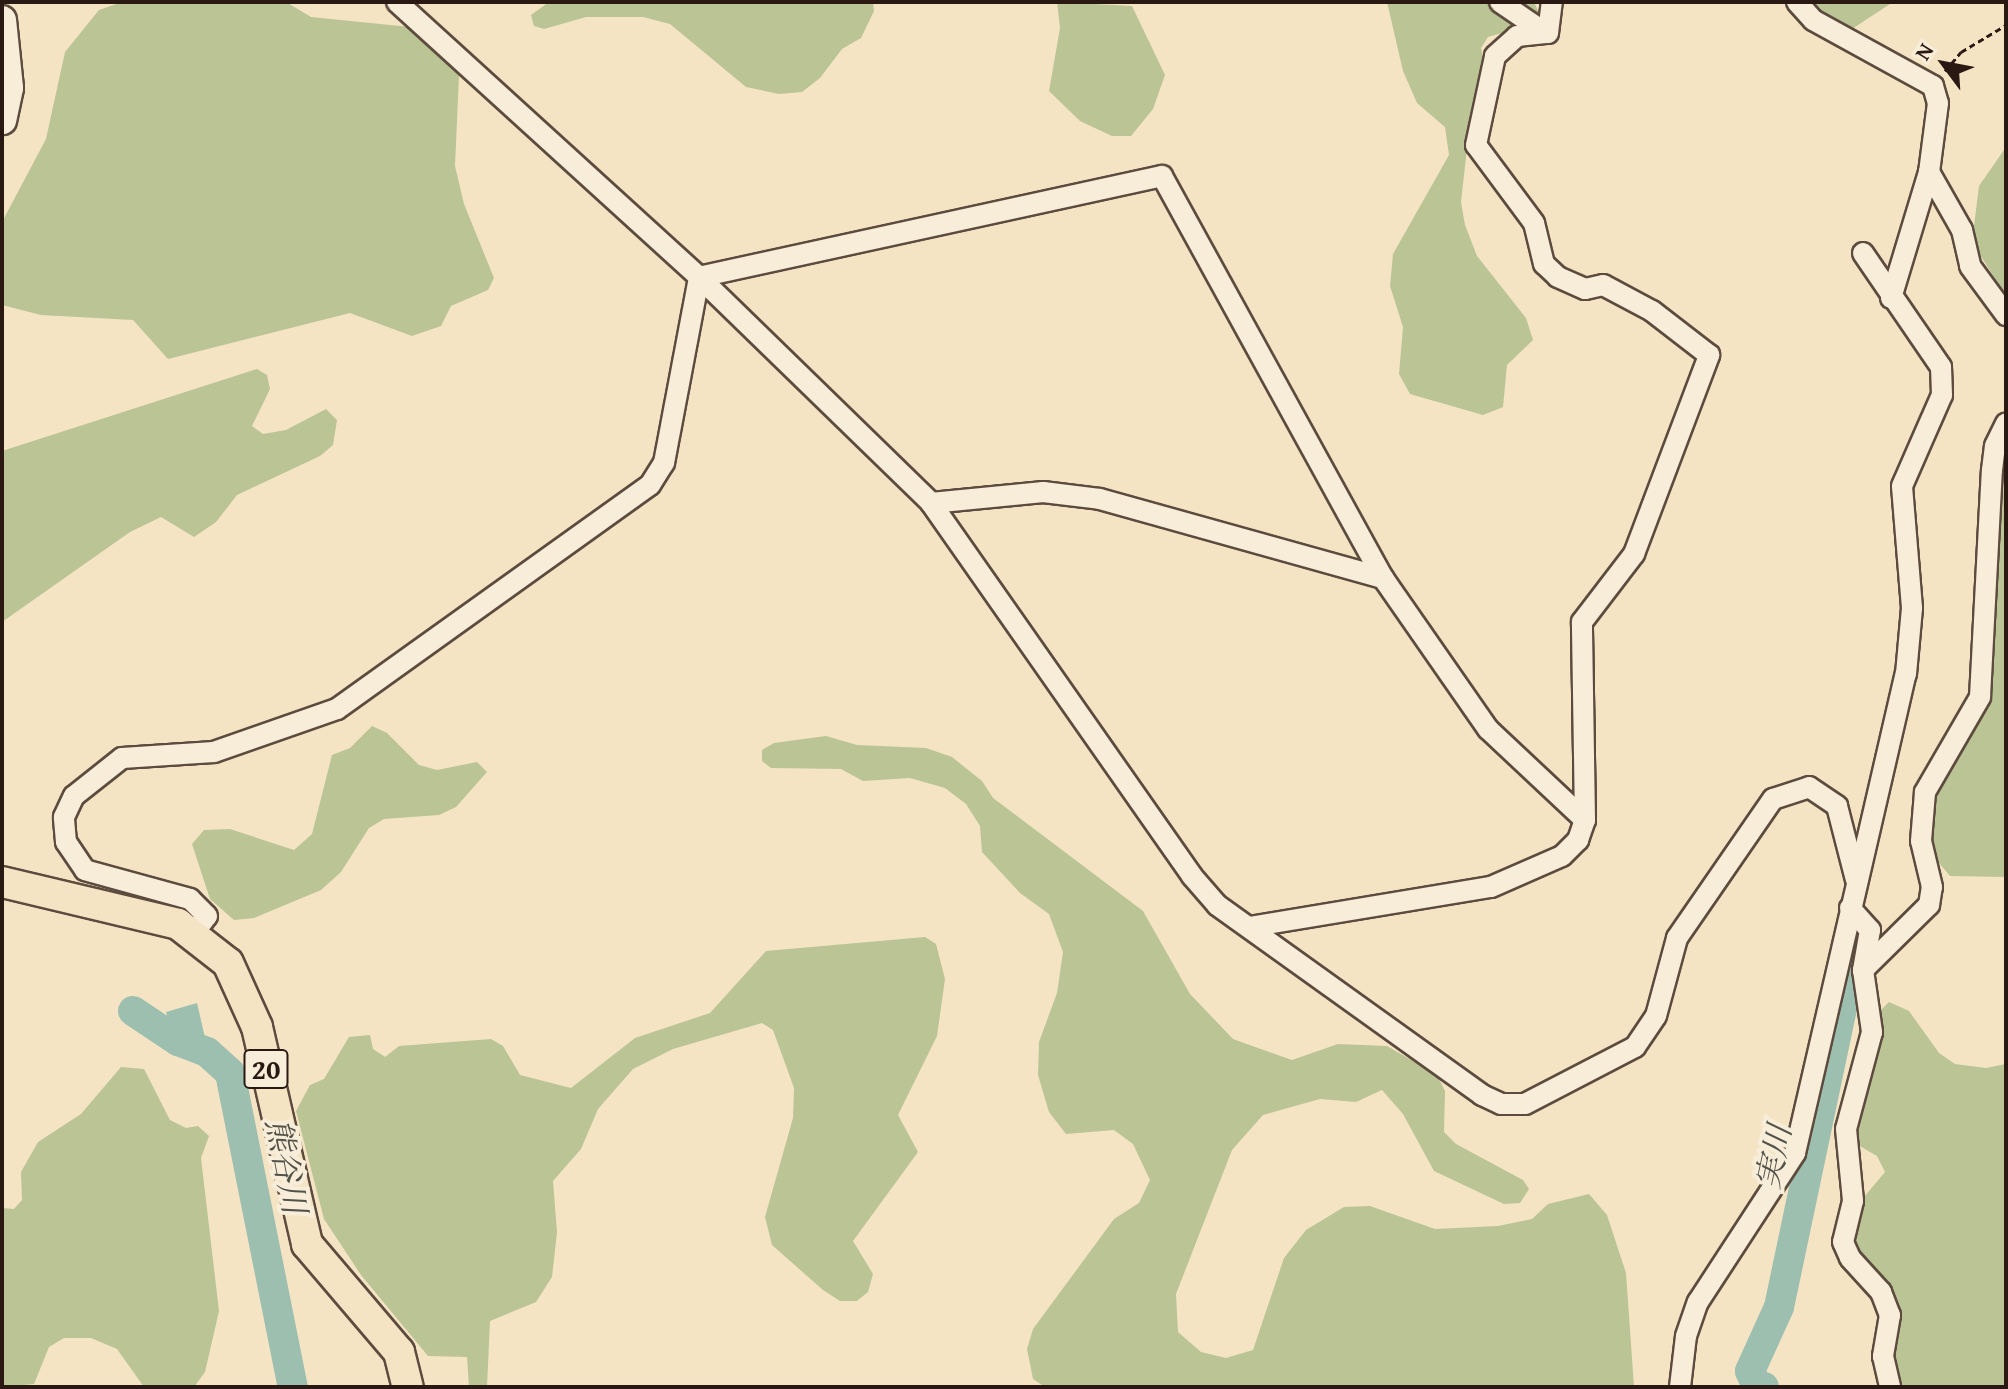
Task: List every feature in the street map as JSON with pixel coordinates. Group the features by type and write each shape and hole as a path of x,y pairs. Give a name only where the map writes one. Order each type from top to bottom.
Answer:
{"main road":[{"path":"2,20 9,88 2,120"},
{"name":"20","path":"2,882 132,910 194,933 228,963 250,1005 307,1244 399,1352 408,1387"}],"street":[{"path":"397,2 699,277 931,503 1192,876 1217,905 1482,1095 1501,1104 1525,1104 1635,1047 1656,1016 1677,938 1773,799 1809,787 1837,806 1856,880"},
{"path":"1500,2 1533,29 1548,33"},
{"path":"1548,33 1552,2"},
{"path":"1797,2 1813,20 1933,86 1938,103 1929,172 1891,298"},
{"path":"1249,927 1491,887 1562,856 1578,840 1585,820 1582,622 1634,554 1709,355 1652,311 1603,285 1585,289 1558,277 1544,264 1534,223 1476,145 1495,56 1517,36 1548,33"},
{"path":"1929,172 1962,230 1970,266 2006,315"},
{"path":"699,277 1162,176 1383,578 1488,729 1585,820"},
{"path":"1680,1387 1686,1336 1698,1302 1795,1153 1906,674 1912,608 1902,486 1942,395 1941,367 1863,253"},
{"path":"194,933 207,916 190,899 85,870 66,842 64,817 74,796 122,758 214,752 337,709 650,485 664,463 699,277"},
{"path":"1863,970 1929,905 1932,887 1921,841 1925,792 1980,697 1992,470 1995,446 2006,423"},
{"path":"931,503 1043,492 1100,499 1383,578"},
{"path":"1850,908 1870,930 1863,970 1872,1032 1846,1129 1853,1201 1843,1242 1850,1258 1881,1292 1890,1315 1883,1356 1890,1387"}],"path":[{"path":"1933,86 1961,52 2006,25"}],"shaded area":[{"path":"122,2 286,2 311,17 410,27 433,42 459,75 455,166 464,204 494,278 488,290 451,306 441,326 412,336 350,313 168,359 133,320 41,315 2,305 2,222 46,139 65,52 99,10"},
{"path":"549,2 873,2 874,11 861,38 842,49 820,78 802,92 779,94 746,87 670,24 643,17 586,17 544,29 534,26 531,15"},
{"path":"1057,2 1132,6 1165,75 1153,109 1131,136 1112,136 1080,121 1049,91 1060,28"},
{"path":"1387,2 1534,2 1540,15 1526,26 1488,37 1481,48 1484,62 1470,121 1461,202 1465,225 1477,256 1526,318 1533,340 1507,365 1503,407 1483,415 1410,394 1399,374 1403,327 1390,286 1393,254 1449,155 1445,127 1417,103 1403,71"},
{"path":"1809,2 1893,2 1849,31"},
{"path":"2006,147 2006,296 1972,242 1979,186"},
{"path":"257,369 267,375 270,389 252,426 263,434 286,430 326,409 337,420 333,445 320,456 237,495 216,522 194,537 161,517 130,532 2,622 2,451"},
{"path":"2006,448 2006,877 1950,876 1934,857 1930,821 1944,773 1988,701"},
{"path":"372,726 387,733 419,765 437,770 477,762 487,772 456,807 439,815 384,819 369,828 341,872 321,890 254,918 234,920 210,899 192,844 204,830 230,829 294,850 312,834 332,755 350,748"},
{"path":"826,736 857,745 926,748 952,757 982,781 993,798 1143,911 1190,994 1233,1039 1292,1060 1338,1044 1387,1046 1437,1075 1445,1091 1444,1132 1456,1144 1523,1180 1529,1189 1520,1203 1504,1204 1434,1171 1403,1114 1382,1090 1356,1102 1320,1099 1263,1115 1232,1150 1176,1294 1178,1332 1201,1352 1226,1358 1253,1350 1284,1258 1306,1230 1344,1207 1370,1206 1435,1229 1498,1226 1532,1219 1548,1204 1589,1194 1607,1215 1626,1273 1634,1387 1045,1387 1033,1379 1027,1349 1033,1329 1114,1219 1139,1203 1150,1180 1133,1144 1114,1130 1066,1134 1049,1112 1038,1075 1039,1042 1057,993 1063,952 1049,914 1020,893 982,852 980,826 966,804 945,788 910,778 863,781 841,769 771,768 762,761 762,750 774,743"},
{"path":"925,937 936,944 945,979 937,1036 898,1115 918,1152 853,1241 873,1274 868,1292 857,1301 840,1301 823,1290 772,1245 765,1217 793,1118 794,1088 773,1030 762,1023 673,1049 633,1069 598,1109 581,1149 553,1181 557,1232 552,1277 536,1302 490,1321 487,1387 469,1387 467,1357 428,1356 361,1275 324,1219 296,1111 310,1085 324,1079 349,1037 370,1035 373,1049 385,1057 399,1046 491,1039 503,1046 520,1075 571,1088 635,1038 710,1013 766,951"},
{"path":"1889,1002 1909,1011 1939,1053 1955,1064 1986,1068 2006,1064 2006,1387 1895,1387 1889,1357 1897,1315 1850,1241 1859,1203 1885,1172 1877,1156 1858,1145 1851,1129 1881,1010"},
{"path":"197,1003 206,1042 170,1026 166,1012"},
{"path":"121,1067 144,1069 170,1120 186,1128 198,1126 209,1136 201,1158 219,1311 205,1372 194,1387 144,1387 117,1349 91,1338 64,1338 49,1347 34,1384 2,1387 2,1208 14,1209 22,1200 21,1172 38,1142 81,1114"}],"waterway":[{"name":"実川","path":"1764,1387 1756,1384 1750,1371 1779,1307 1858,931"},
{"name":"熊谷川","path":"133,1011 178,1041 207,1052 230,1073 293,1387"}]}
